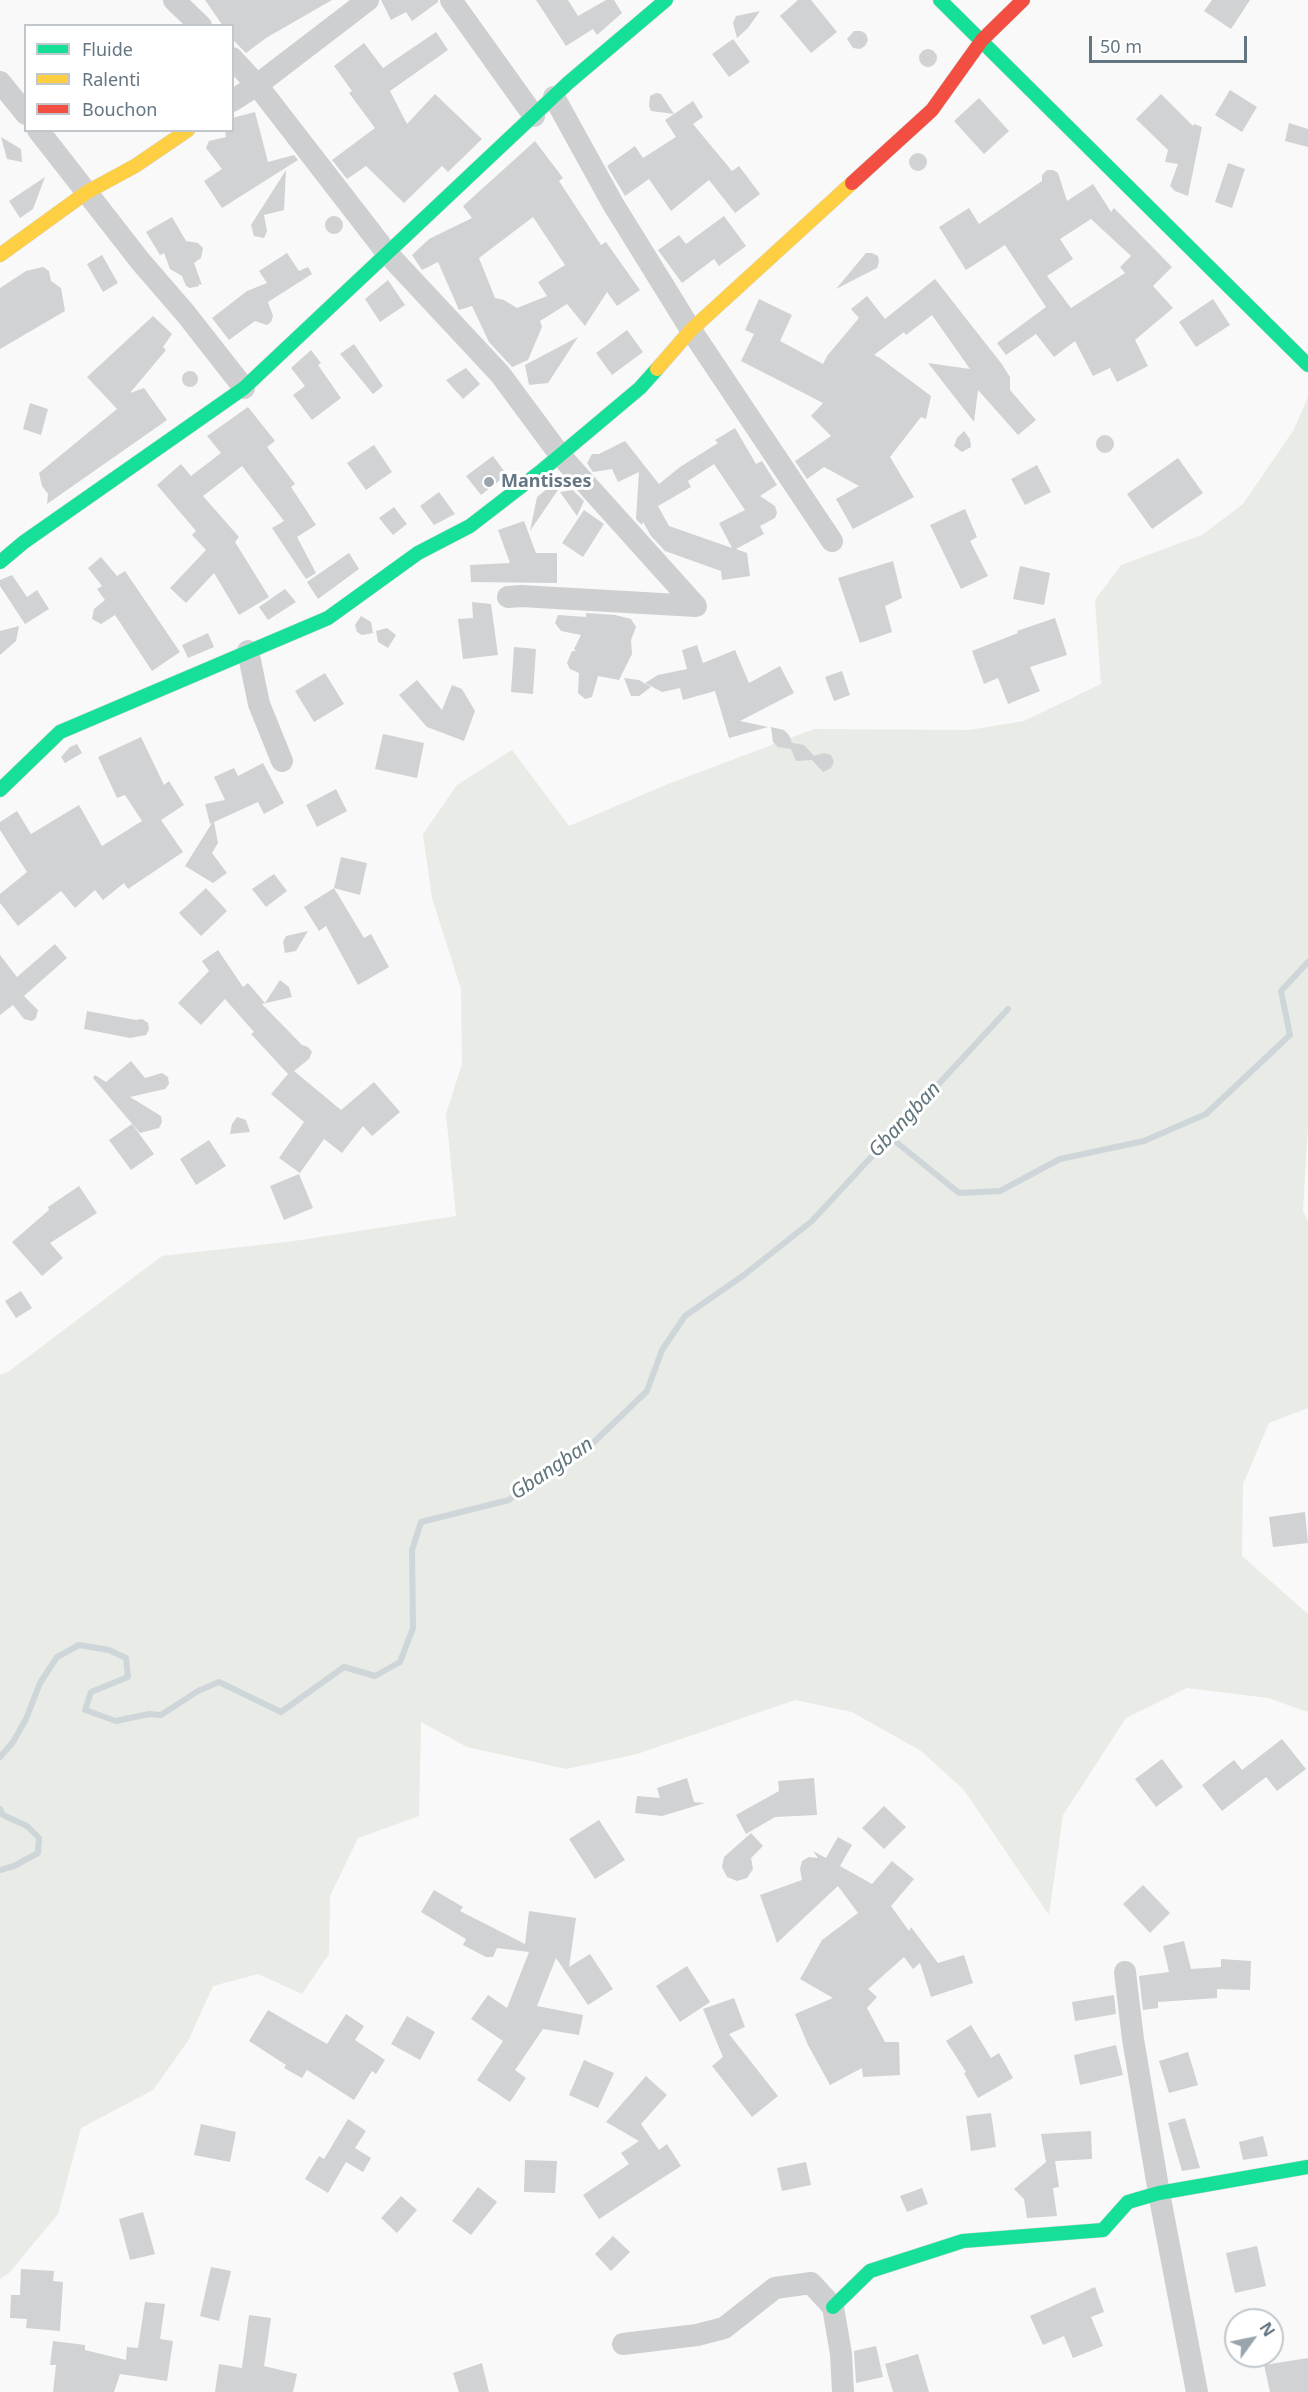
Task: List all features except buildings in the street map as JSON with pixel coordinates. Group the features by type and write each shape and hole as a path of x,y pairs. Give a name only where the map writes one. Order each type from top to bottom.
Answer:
{"street":[{"path":"174,0 199,24"},
{"path":"234,100 257,85 368,0"},
{"path":"451,0 534,116"},
{"path":"0,562 24,542 244,388 554,97 666,0"},
{"path":"940,0 1308,365"},
{"path":"0,790 60,732 328,618 418,553 470,526 640,388 691,330 932,110 982,40 1023,0"},
{"path":"234,60 257,85 387,253 500,374 560,455 696,606 508,597"},
{"path":"0,81 24,111"},
{"path":"554,97 613,204 691,330 832,541"},
{"path":"40,132 244,388"},
{"path":"0,255 87,192 135,166 185,132"},
{"path":"248,651 260,704 282,762"},
{"path":"1125,1972 1133,2039 1159,2193 1197,2392"},
{"path":"833,2307 870,2271 963,2241 1103,2230 1128,2202 1159,2193 1308,2167"},
{"path":"623,2344 697,2335 724,2328 775,2288 811,2283 833,2307 841,2354 843,2392"}],"shaded area":[{"path":"1308,397 1308,1124 1303,1211 1308,1221 1308,1408 1269,1423 1243,1484 1242,1556 1308,1614 1308,1712 1268,1698 1187,1688 1126,1718 1063,1815 1049,1915 964,1790 921,1751 852,1712 795,1700 637,1754 566,1769 467,1747 421,1722 419,1816 358,1838 330,1896 329,1954 302,1994 258,1974 213,1986 188,2041 153,2090 81,2128 58,2214 9,2273 0,2279 0,1375 8,1372 162,1256 294,1241 456,1216 446,1114 462,1064 461,989 432,898 423,834 457,785 512,750 569,826 668,784 814,729 969,730 1024,721 1101,684 1095,600 1121,565 1202,535 1243,504 1293,431"}],"waterway":[{"path":"890,1137 959,1193 1000,1191 1060,1159 1144,1141 1206,1114 1290,1035 1281,991 1308,962"},
{"name":"Gbangban","path":"0,1757 13,1742 26,1719 40,1683 57,1657 79,1645 109,1650 126,1658 128,1677 91,1692 85,1710 116,1721 149,1714 161,1715 198,1691 219,1682 281,1712 344,1667 375,1676 400,1662 413,1628 412,1550 421,1522 509,1500 555,1463 593,1443 647,1391 662,1350 685,1316 744,1275 812,1221 1008,1009"},
{"name":"Gbangban","path":"0,1809 3,1815 27,1826 39,1838 38,1853 14,1866 0,1870"}],"traffic: fast":[{"path":"0,562 24,542 244,388 568,83 666,0"},
{"path":"940,0 1308,365"},
{"path":"0,790 60,732 328,618 418,553 470,526 540,472 640,388 657,369"},
{"path":"833,2307 870,2271 963,2241 1103,2230 1128,2202 1159,2193 1308,2167"}],"traffic: slow":[{"path":"0,255 87,192 135,166 185,132"},
{"path":"657,369 691,330 852,183"}],"traffic: jam":[{"path":"852,183 932,110 982,40 1023,0"}],"place":[{"name":"Mantisses","path":"489,482"}]}
